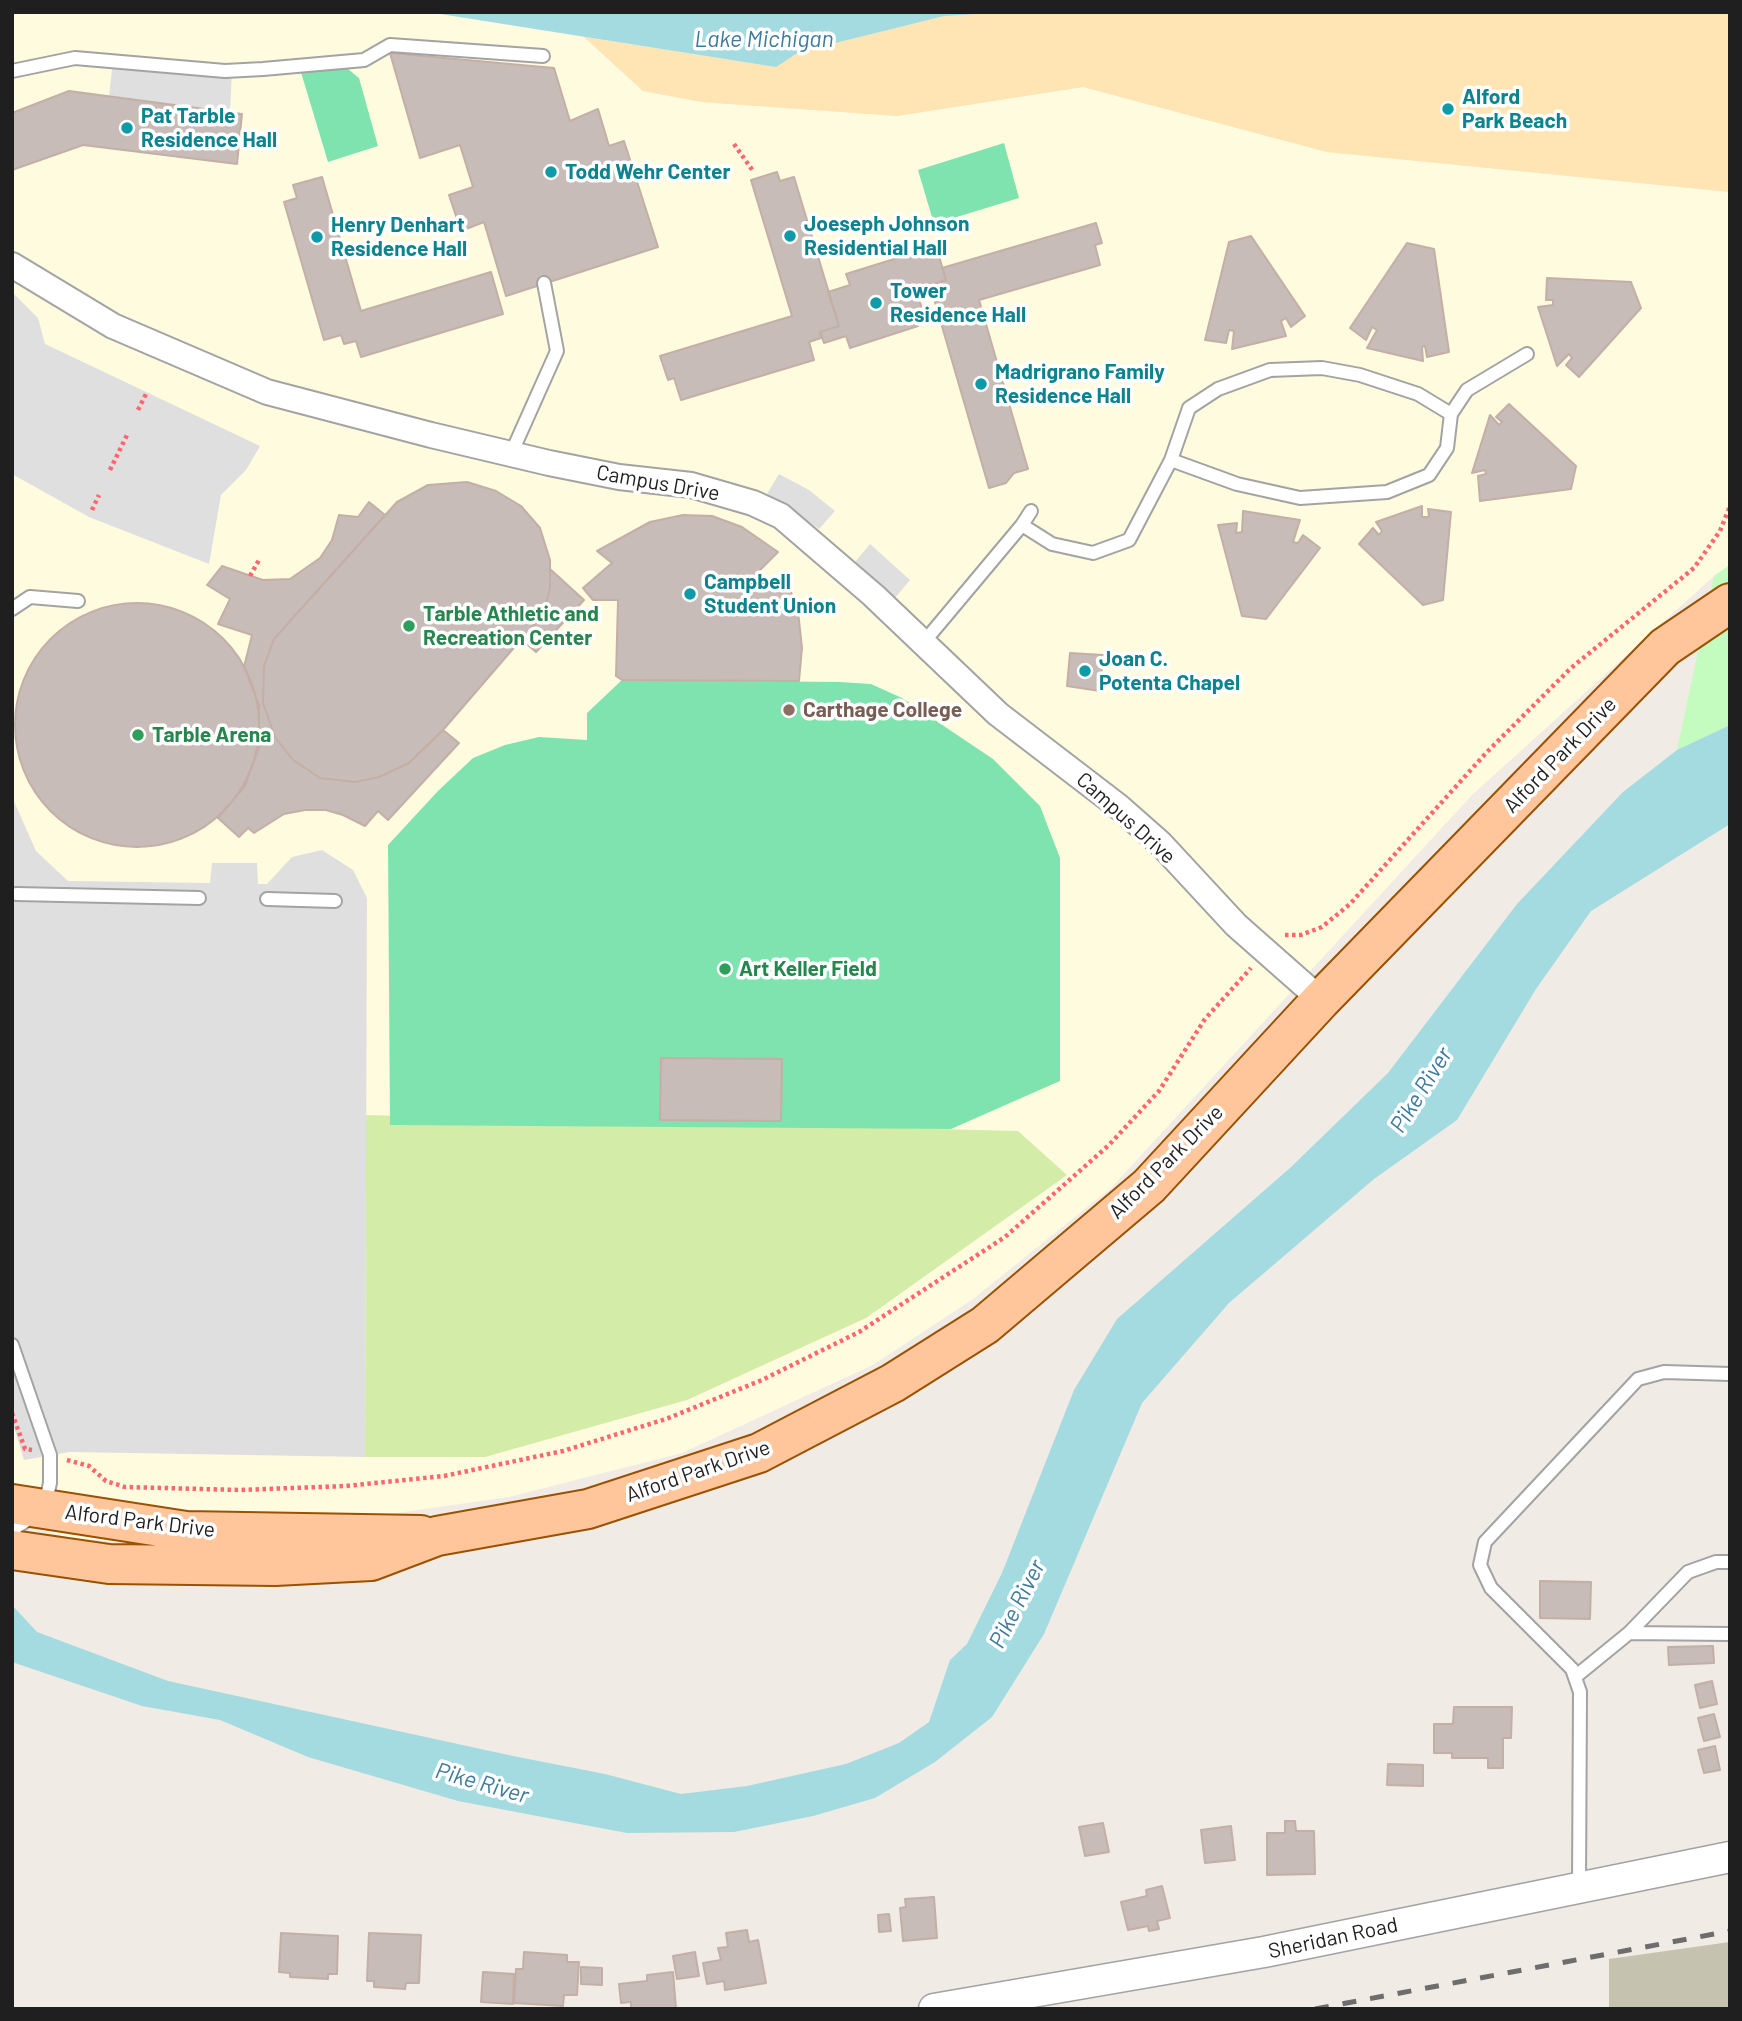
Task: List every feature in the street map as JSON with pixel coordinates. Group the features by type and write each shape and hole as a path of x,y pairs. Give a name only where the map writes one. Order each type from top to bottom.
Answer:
{"main road":[{"name":"Alford Park Drive","path":"14,1544 109,1564 275,1566 371,1561 437,1536 588,1509 759,1453 893,1383 985,1325 1149,1185 1321,1000 1665,647 1730,603"},
{"name":"Alford Park Drive","path":"28,1507 132,1525 186,1531 437,1536"}],"street":[{"name":"Campus Drive","path":"12,265 113,326 267,392 511,454 620,477 691,485 753,503 781,516 840,565 998,714 1118,806 1265,952 1321,1000"},
{"name":"Sheridan Road","path":"934,2009 1264,1952 1730,1857"}],"lane":[{"path":"12,71 75,58 225,71 263,69 364,60 390,45 542,56"},
{"path":"511,454 557,351 544,283"},
{"path":"1171,460 1237,484 1300,498 1387,492 1429,475 1447,447 1451,414 1467,390 1527,354"},
{"path":"1022,526 1052,544 1093,552 1129,540 1171,460 1189,408 1218,389 1270,370 1322,368 1360,375 1418,394 1451,414"},
{"path":"924,642 1022,526 1031,511"},
{"path":"12,609 30,597 78,601"},
{"path":"16,894 199,898"},
{"path":"267,899 335,901"},
{"path":"12,1345 50,1455 50,1483 28,1507 14,1544"},
{"path":"1579,1888 1580,1692 1572,1669 1491,1588 1480,1565 1486,1542 1639,1379 1664,1372 1730,1374"},
{"path":"1575,1676 1629,1633 1688,1572 1716,1562 1730,1562"},
{"path":"1629,1633 1730,1634"}],"path":[{"path":"734,144 753,171"},
{"path":"138,410 146,394"},
{"path":"110,470 127,435"},
{"path":"92,510 99,495"},
{"path":"12,1413 25,1449 89,1466 106,1481 125,1486 240,1490 374,1483 444,1476 563,1451 666,1419 762,1380 859,1332 1004,1237 1109,1145 1159,1091 1205,1019 1265,952 1284,935 1301,934 1322,927 1350,904 1487,752 1571,668 1694,568 1720,531 1730,506"},
{"path":"250,576 259,560"}],"shaded area":[{"name":"Carthage College","path":"12,12 428,12 584,37 643,91 702,102 897,116 1083,87 1327,152 1730,192 1730,565 1714,576 1472,795 1111,1188 973,1299 873,1365 682,1453 509,1497 165,1546 70,1538 12,1522"},
{"path":"113,60 232,71 230,112 109,97"},
{"path":"12,292 38,318 45,344 260,446 246,470 221,495 209,564 89,517 12,474"},
{"path":"779,474 809,490 835,511 819,529 767,494"},
{"path":"870,544 910,580 895,598 855,562"},
{"path":"12,797 36,851 68,881 210,883 212,863 257,863 258,884 267,884 292,857 322,850 353,870 367,898 365,1457 69,1452 24,1460 12,1420"},
{"path":"1730,1942 1730,2009 1609,2009 1609,1959"}],"green space":[{"path":"343,65 359,78 378,146 328,162 300,69"},
{"path":"1004,143 1019,198 934,224 918,170"},
{"path":"1730,565 1730,725 1677,750 1714,576"},
{"name":"Art Keller Field","path":"622,680 871,684 902,698 993,759 1040,806 1060,858 1060,1081 951,1129 390,1125 388,845 473,758 505,745 539,737 587,740 587,713"},
{"path":"366,1115 1018,1131 1067,1175 866,1318 687,1400 485,1457 365,1457"}],"sand":[{"name":"Alford Park Beach","path":"1008,12 1730,12 1730,192 1327,152 1083,87 897,116 702,102 643,91 584,37 775,67 799,52 944,16"}],"water":[{"name":"Lake Michigan","path":"428,12 1008,12 944,16 799,52 776,67"},
{"name":"Pike River","path":"1730,725 1730,824 1591,911 1536,989 1457,1120 1374,1179 1229,1303 1142,1403 1044,1634 992,1717 935,1762 875,1798 813,1816 734,1832 627,1833 458,1801 308,1757 220,1720 142,1706 12,1662 12,1605 37,1632 168,1681 605,1774 681,1794 747,1786 846,1764 899,1743 929,1722 950,1660 967,1644 1002,1573 1074,1390 1117,1319 1290,1168 1388,1073 1517,904 1623,792 1677,750"}],"building":[{"name":"Todd Wehr Center","path":"390,53 554,68 570,121 598,109 609,146 624,141 658,247 506,296 484,222 461,231 449,195 473,187 460,145 420,158"},
{"name":"Pat Tarble Residence Hall","path":"69,91 242,114 237,164 83,145 12,170 12,113"},
{"name":"Joeseph Johnson Residential Hall","path":"777,172 780,181 794,177 839,326 820,332 821,338 809,342 814,360 681,400 674,378 668,380 660,356 792,316 751,180"},
{"name":"Henry Denhart Residence Hall","path":"322,177 361,311 491,272 503,314 361,357 356,341 344,344 341,335 324,340 284,202 297,198 293,185"},
{"name":"Madrigrano Family Residence Hall","path":"1096,223 1102,243 1095,245 1100,265 979,300 1028,469 1014,473 1006,483 989,488 930,285 946,280 942,268"},
{"path":"1251,236 1305,316 1291,327 1286,318 1281,321 1286,336 1232,349 1234,331 1229,330 1226,343 1205,340 1229,242"},
{"path":"1407,243 1434,249 1449,352 1427,357 1425,346 1422,347 1423,361 1367,348 1377,330 1372,327 1366,340 1350,328"},
{"name":"Tower Residence Hall","path":"936,246 946,280 916,290 924,315 915,318 918,326 850,348 846,336 824,343 820,332 839,326 828,292 850,285 846,274"},
{"path":"1547,278 1631,282 1641,308 1579,377 1566,365 1572,358 1569,354 1557,366 1538,307 1553,305 1553,300 1546,300"},
{"path":"1509,404 1576,466 1571,489 1480,501 1478,476 1486,474 1485,470 1472,473 1490,415 1499,425 1502,422 1496,417"},
{"name":"Tarble Athletic and Recreation Center","path":"467,482 496,491 521,506 540,528 550,560 550,588 543,614 443,730 409,763 379,777 355,782 320,778 293,760 275,737 263,703 264,666 274,639 397,502 428,485"},
{"path":"369,502 385,515 274,639 264,666 263,703 275,737 293,760 320,778 355,782 379,777 409,763 443,730 459,743 388,820 378,811 365,826 326,810 305,810 284,814 254,833 248,828 239,837 218,818 245,786 259,747 259,705 244,667 252,635 218,624 230,599 207,585 222,566 263,580 290,579 320,558 332,540 339,515 358,517"},
{"path":"1422,506 1422,517 1429,517 1428,509 1451,512 1443,600 1423,605 1359,544 1373,528 1379,535 1382,531 1376,522"},
{"path":"1243,511 1300,520 1293,542 1298,543 1303,535 1320,548 1266,619 1242,616 1218,525 1237,523 1236,533 1242,532"},
{"name":"Campbell Student Union","path":"683,515 712,516 742,527 778,552 749,581 788,584 798,611 802,648 799,681 622,680 616,676 618,600 593,600 583,588 612,563 597,551 650,522"},
{"path":"550,569 584,600 536,652 522,640 543,614 550,588"},
{"name":"Tarble Arena","path":"137,603 161,605 184,612 223,639 250,678 257,701 257,749 250,772 223,811 184,838 161,845 137,847 113,845 90,838 51,811 24,772 17,749 15,725 17,701 24,678 51,639 90,612 113,605"},
{"name":"Joan C. Potenta Chapel","path":"1070,653 1103,655 1100,691 1067,686"},
{"path":"661,1058 782,1059 781,1121 660,1120"},
{"path":"1540,1581 1591,1582 1590,1619 1540,1618"},
{"path":"1713,1646 1714,1663 1669,1665 1668,1647"},
{"path":"1712,1681 1717,1704 1700,1708 1695,1685"},
{"path":"1454,1707 1512,1707 1511,1738 1503,1738 1503,1768 1488,1768 1488,1758 1452,1758 1452,1753 1434,1753 1434,1724 1453,1724"},
{"path":"1714,1714 1720,1737 1704,1741 1698,1718"},
{"path":"1715,1746 1720,1770 1704,1773 1698,1750"},
{"path":"1388,1764 1423,1765 1423,1786 1387,1785"},
{"path":"1285,1821 1295,1821 1296,1831 1314,1831 1315,1874 1267,1875 1267,1833 1285,1833"},
{"path":"1103,1823 1109,1852 1085,1856 1079,1827"},
{"path":"1231,1826 1235,1860 1205,1863 1201,1830"},
{"path":"1162,1886 1170,1918 1157,1921 1159,1929 1149,1931 1148,1926 1128,1930 1121,1902 1147,1896 1146,1890"},
{"path":"934,1897 937,1938 903,1941 900,1908 906,1907 905,1899"},
{"path":"889,1914 891,1931 879,1932 878,1915"},
{"path":"747,1930 749,1942 758,1940 766,1983 725,1990 724,1981 707,1984 703,1963 721,1960 718,1948 728,1947 726,1933"},
{"path":"281,1933 338,1936 337,1974 328,1974 328,1979 290,1977 290,1973 279,1972"},
{"path":"369,1933 421,1935 419,1983 406,1983 405,1989 374,1987 374,1981 367,1981"},
{"path":"524,1952 567,1955 567,1962 579,1962 577,1995 564,1995 563,2006 514,2003 516,1969 523,1969"},
{"path":"695,1952 699,1976 677,1979 673,1956"},
{"path":"581,1967 602,1968 602,1985 581,1984"},
{"path":"483,1972 514,1974 513,2004 481,2002"},
{"path":"673,1972 676,2009 631,2009 631,2002 621,2003 619,1984 647,1981 647,1975"}],"railway":[{"path":"1315,2009 1730,1931"}],"place":[{"name":"Alford Park Beach","path":"1448,109"},
{"name":"Pat Tarble Residence Hall","path":"127,128"},
{"name":"Todd Wehr Center","path":"551,172"},
{"name":"Joeseph Johnson Residential Hall","path":"790,236"},
{"name":"Henry Denhart Residence Hall","path":"317,237"},
{"name":"Tower Residence Hall","path":"876,303"},
{"name":"Madrigrano Family Residence Hall","path":"981,384"},
{"name":"Campbell Student Union","path":"690,594"},
{"name":"Tarble Athletic and Recreation Center","path":"409,626"},
{"name":"Joan C. Potenta Chapel","path":"1085,671"},
{"name":"Carthage College","path":"789,710"},
{"name":"Tarble Arena","path":"138,735"},
{"name":"Art Keller Field","path":"725,969"}]}
